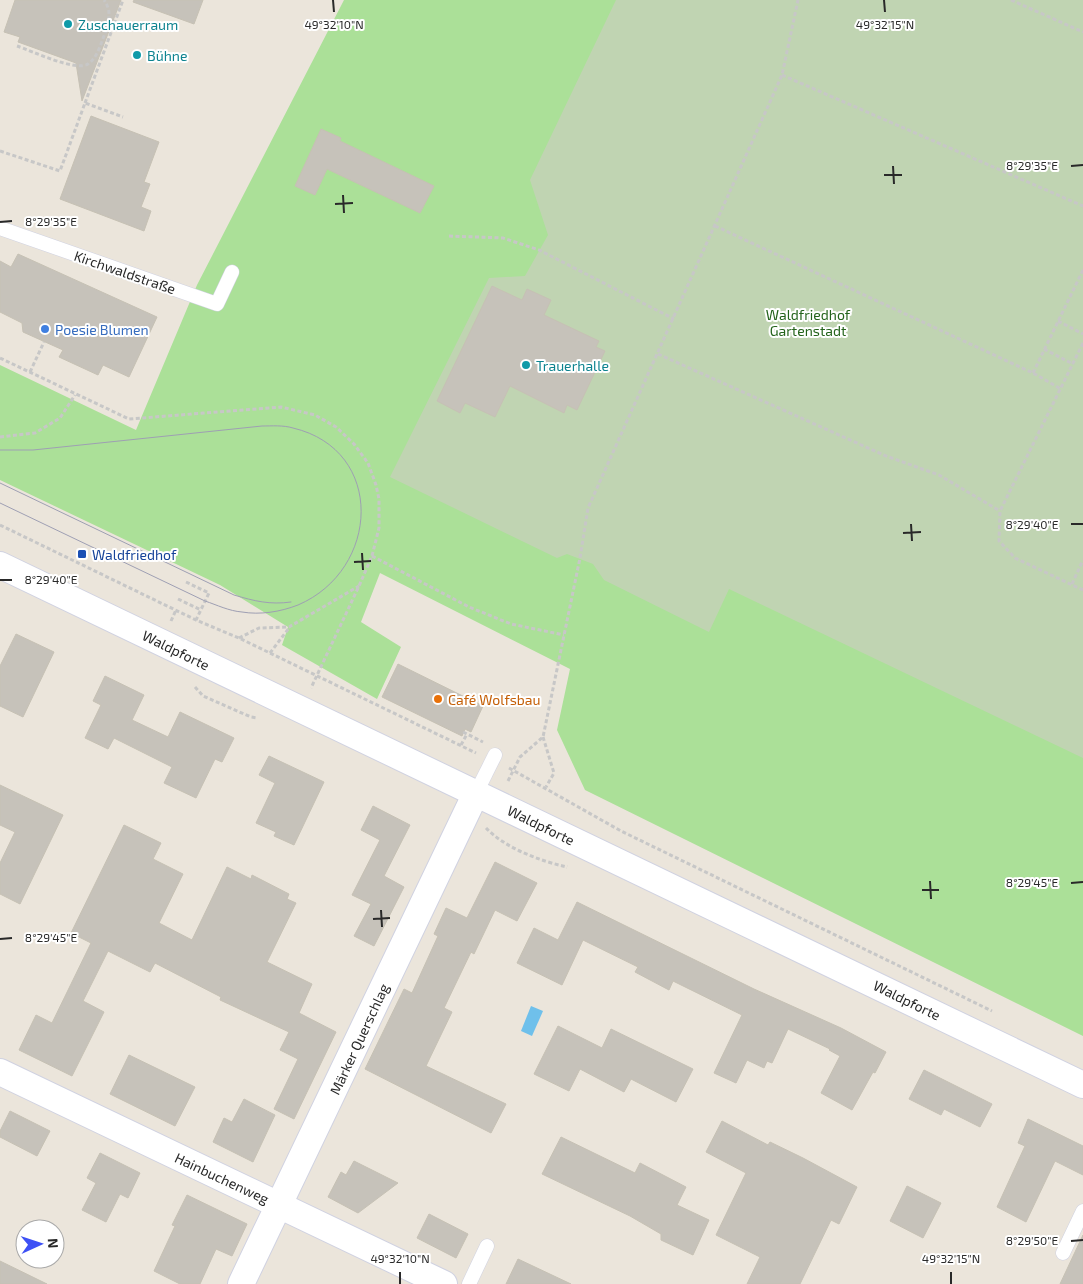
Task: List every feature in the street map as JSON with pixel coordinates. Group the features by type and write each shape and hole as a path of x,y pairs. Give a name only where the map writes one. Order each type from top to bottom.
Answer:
{"street":[{"name":"Waldpforte","path":"0,565 1083,1084"},
{"name":"Märker Querschlag","path":"241,1284 487,798"},
{"name":"Hainbuchenweg","path":"0,1072 444,1284"}],"lane":[{"name":"Kirchwaldstraße","path":"0,228 217,304 232,272"},
{"path":"487,798 494,757"},
{"path":"1063,1253 1083,1211"},
{"path":"469,1284 487,1246"}],"path":[{"path":"18,46 76,67 87,65 96,56 109,20 109,6 104,0"},
{"path":"0,151 60,171 123,0"},
{"path":"546,787 554,773 543,737 588,508 782,75 798,0"},
{"path":"1011,0 1083,32"},
{"path":"782,75 1083,206"},
{"path":"85,103 123,117"},
{"path":"715,226 1033,373 1061,388"},
{"path":"448,236 503,238 539,250 674,318"},
{"path":"1033,373 1083,270"},
{"path":"1058,321 1083,334"},
{"path":"30,372 44,342"},
{"path":"1083,343 1000,511 999,541 1015,558 1083,590"},
{"path":"1044,349 1073,364"},
{"path":"658,354 886,456 938,476 1000,511"},
{"path":"0,358 129,419 281,407 298,410 325,420 354,444 372,473 380,499 377,541 359,586 300,709"},
{"path":"0,437 35,433 60,418 75,395"},
{"path":"0,525 461,745 494,757 513,770 621,831 993,1011"},
{"path":"372,556 469,607 511,624 564,635"},
{"path":"1072,584 1083,560"},
{"path":"186,582 209,593 196,620"},
{"path":"270,654 289,628 359,586"},
{"path":"178,599 201,610"},
{"path":"239,638 258,628 289,628"},
{"path":"461,745 467,734 464,732"},
{"path":"487,798 513,770 520,757 543,737"}],"green space":[{"path":"344,0 1083,0 1083,1036 585,790 557,730 570,669 380,573 361,622 401,647 377,699 282,645 288,627 220,585 0,480 0,365 136,430 197,285"},
{"name":"Waldfriedhof Gartenstadt","path":"616,0 1083,0 1083,758 729,589 709,632 604,580 593,564 567,554 557,558 390,477 489,278 525,276 548,235 530,180"}],"water":[{"path":"531,1006 543,1011 532,1036 521,1031"}],"building":[{"name":"Zuschauerraum","path":"15,0 121,0 82,101 76,63 18,42 20,37 4,32"},
{"path":"134,0 203,0 194,24 133,2"},
{"path":"91,116 159,142 144,182 150,184 141,207 151,211 144,231 60,199"},
{"path":"321,129 341,138 340,141 434,186 420,213 327,169 315,195 295,186"},
{"path":"18,254 157,317 129,377 103,365 98,375 59,357 63,350 23,332 22,323 0,312 0,261 11,267"},
{"name":"Trauerhalle","path":"492,286 522,300 527,289 551,300 544,315 599,341 596,347 605,351 577,410 567,405 564,413 510,386 495,417 465,403 460,413 437,401"},
{"path":"16,634 54,652 23,717 0,706 0,666"},
{"name":"Café Wolfsbau","path":"398,664 483,706 471,732 465,729 462,736 382,697"},
{"path":"105,676 144,695 132,720 168,737 180,712 234,738 222,762 215,759 196,798 164,783 172,767 114,738 108,749 85,738 101,705 93,701"},
{"path":"269,756 324,782 294,845 274,836 276,832 256,823 275,783 259,775"},
{"path":"0,785 63,815 20,904 0,894 0,863 15,832 0,825"},
{"path":"373,806 410,825 384,876 404,887 374,946 354,936 371,904 352,895 380,840 361,830"},
{"path":"124,825 161,843 153,859 183,874 159,923 192,940 227,867 251,879 252,875 289,894 287,899 296,903 267,962 312,984 299,1013 336,1032 294,1119 274,1109 298,1059 280,1050 289,1032 220,1000 221,997 155,963 150,972 108,951 83,1001 104,1012 72,1076 19,1050 36,1015 52,1023 91,943 71,933"},
{"path":"495,862 537,883 517,921 495,910 474,954 471,952 444,1008 452,1012 426,1066 506,1104 491,1133 365,1069 404,989 412,993 438,936 434,934 446,908 467,918"},
{"path":"577,902 754,989 841,1028 886,1052 852,1110 821,1093 840,1056 830,1049 788,1029 772,1063 767,1061 764,1068 747,1060 736,1083 714,1073 742,1015 673,981 669,990 635,972 638,967 583,940 562,985 517,963 534,928 558,940"},
{"path":"558,1026 602,1048 611,1029 693,1069 676,1102 631,1079 624,1092 580,1069 569,1091 534,1074"},
{"path":"129,1055 195,1087 175,1126 110,1094"},
{"path":"924,1070 992,1104 980,1127 944,1109 941,1115 909,1099"},
{"path":"244,1099 275,1115 253,1162 213,1142 224,1118 232,1122"},
{"path":"10,1111 50,1131 37,1156 0,1137 0,1131"},
{"path":"1028,1119 1083,1146 1083,1175 1055,1161 1026,1222 997,1207 1025,1146 1018,1143"},
{"path":"722,1121 768,1145 770,1142 803,1158 857,1187 839,1224 831,1220 800,1284 747,1284 760,1257 716,1235 746,1173 706,1152"},
{"path":"561,1137 635,1173 640,1163 686,1187 677,1205 709,1220 693,1255 661,1240 661,1234 630,1216 542,1174"},
{"path":"100,1153 140,1173 128,1198 120,1194 106,1222 82,1210 96,1183 87,1178"},
{"path":"354,1161 398,1183 358,1213 328,1197 341,1172 346,1175"},
{"path":"907,1186 941,1203 923,1238 890,1221"},
{"path":"187,1195 247,1224 232,1256 216,1249 200,1284 180,1284 154,1271 175,1226 172,1225"},
{"path":"429,1214 468,1234 456,1258 417,1238"},
{"path":"1083,1235 1083,1284 1060,1284"},
{"path":"518,1259 571,1284 506,1284"},
{"path":"0,1261 47,1284 0,1284"}],"tram line":[{"path":"0,450 33,450 262,426 289,427 323,440 345,460 357,484 361,512 357,539 345,566 325,588 298,605 277,611 249,613 223,608 205,601 0,503"},
{"path":"0,483 234,595 262,602 291,602"}],"place":[{"name":"Zuschauerraum","path":"68,24"},
{"name":"Bühne","path":"137,55"},
{"name":"Poesie Blumen","path":"45,329"},
{"name":"Trauerhalle","path":"526,365"},
{"name":"Waldfriedhof","path":"82,554"},
{"name":"Café Wolfsbau","path":"438,699"}]}
